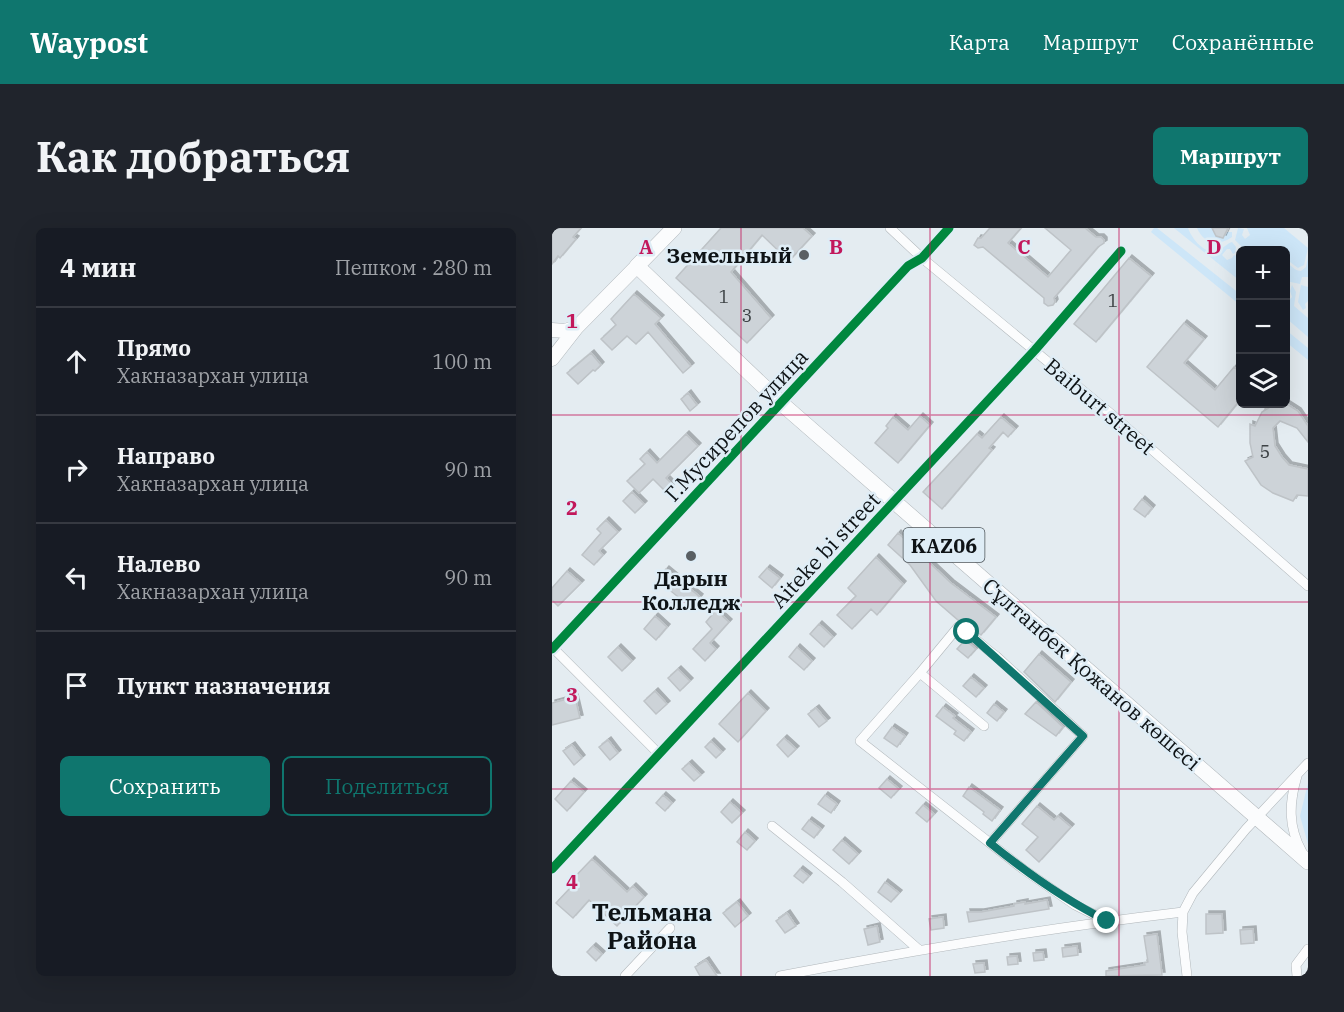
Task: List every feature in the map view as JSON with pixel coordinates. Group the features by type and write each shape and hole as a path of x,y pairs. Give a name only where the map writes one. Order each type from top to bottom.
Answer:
{"main road":[{"path":"552,359 577,327 674,228"},
{"name":"Сұлтанбек Қожанов көшесі","path":"637,266 781,403 1308,862"},
{"path":"552,330 565,331 577,327"}],"street":[{"name":"Baiburt street","path":"890,228 922,258 1035,350 1308,586"},
{"name":"Г.Мусирепов улица","path":"553,648 908,266 922,258 950,228"},
{"name":"Aiteke bi street","path":"552,869 1035,350 1121,251"},
{"path":"990,843 1083,736 996,656 958,627 860,741 1023,869 1056,893 1107,921"},
{"path":"553,648 659,754"},
{"path":"920,673 984,726"},
{"path":"1187,976 1182,932 1183,912 1193,893 1308,763"},
{"path":"1298,775 1290,807 1290,821 1297,843 1308,862"},
{"path":"772,826 842,882 918,949"},
{"path":"780,976 918,949 1183,912"},
{"path":"625,976 670,928"},
{"path":"1297,976 1296,965 1308,949"}],"shaded area":[{"path":"1157,228 1236,291 1236,302 1151,232"},
{"path":"1174,228 1188,228 1196,241 1209,251 1219,250 1232,242 1236,247 1235,253 1227,249 1222,255 1227,260 1236,256 1236,278"},
{"path":"1197,228 1214,228 1215,235 1220,237 1225,236 1227,232 1232,232 1232,237 1217,243 1207,241"},
{"path":"1238,228 1244,229 1242,235 1245,239 1250,235 1247,228 1284,228 1308,248 1304,265 1298,268 1290,262 1290,246 1241,246 1235,240"},
{"path":"1308,257 1308,277 1302,277 1300,284 1290,282 1290,265 1301,271 1306,267"},
{"path":"1292,285 1296,292 1294,306 1308,318 1308,337 1290,321 1290,299 1292,297 1290,291"},
{"path":"1301,285 1308,287 1308,301 1303,310 1298,302"},
{"path":"1290,333 1308,348 1308,360 1290,345"},
{"path":"1308,783 1308,844 1300,816"}],"building":[{"path":"552,228 581,228 573,237 576,239 552,264"},
{"path":"721,228 803,228 812,236 789,261 762,235 731,272 771,318 747,343 676,278"},
{"path":"990,228 1021,228 1008,243 1048,277 1071,250 1045,228 1085,228 1096,237 1101,237 1104,243 1054,298 1053,305 1048,306 1044,303 1044,298 983,247 978,248 974,245 978,238 981,238"},
{"path":"1212,228 1228,228 1223,238 1216,236"},
{"path":"1129,258 1151,276 1096,342 1074,324"},
{"path":"634,294 661,318 655,324 691,366 683,373 648,332 636,344 627,336 612,350 601,339 616,325 611,319"},
{"path":"1184,323 1204,339 1184,363 1215,390 1234,367 1236,369 1236,405 1218,427 1147,367"},
{"path":"591,353 601,365 578,384 567,373"},
{"path":"688,393 697,405 690,411 681,399"},
{"path":"1290,406 1298,411 1308,426 1308,442 1297,428 1280,421 1273,428 1275,446 1282,457 1289,465 1308,469 1308,496 1297,495 1293,501 1273,493 1261,485 1245,461 1253,457 1250,424 1255,426 1262,412 1268,408 1290,408"},
{"path":"920,416 930,425 898,463 875,443 888,428 886,426 893,417 908,430"},
{"path":"1001,417 1015,429 1008,437 1003,432 989,448 992,450 942,509 923,492 977,434 982,438"},
{"path":"686,434 698,446 666,478 673,485 666,492 653,479 639,493 627,481 645,464 640,459 647,452 657,463"},
{"path":"632,492 644,504 635,513 623,501"},
{"path":"1142,499 1152,508 1145,517 1134,509"},
{"path":"606,520 618,532 599,551 603,555 594,565 582,555 601,533 597,529"},
{"path":"898,533 951,583 996,617 981,635 958,620 936,601 910,565 888,545"},
{"path":"876,557 903,584 877,615 871,609 852,629 837,615 856,596 848,588"},
{"path":"767,568 780,578 772,588 759,577"},
{"path":"666,569 700,597 692,608 657,580"},
{"path":"567,571 581,583 558,606 552,600 552,588"},
{"path":"716,610 729,622 710,643 716,649 705,661 693,649 712,629 706,622"},
{"path":"655,616 667,627 656,640 644,629"},
{"path":"819,624 833,637 824,647 810,634"},
{"path":"965,640 976,649 968,658 957,649"},
{"path":"618,647 632,661 622,671 608,657"},
{"path":"797,647 812,661 804,670 789,657"},
{"path":"1039,654 1071,682 1055,702 1024,672"},
{"path":"678,669 690,681 680,691 668,678"},
{"path":"971,677 984,688 976,697 963,686"},
{"path":"655,691 667,704 656,714 644,701"},
{"path":"748,693 766,711 738,742 719,724"},
{"path":"575,697 580,718 552,725 552,703"},
{"path":"1036,702 1063,727 1056,736 1025,714"},
{"path":"994,704 1004,712 997,721 987,713"},
{"path":"943,707 971,732 964,741 954,734 956,731 936,716"},
{"path":"816,708 827,721 819,727 808,714"},
{"path":"892,727 905,736 897,747 884,738"},
{"path":"784,738 796,749 788,757 777,745"},
{"path":"608,740 618,753 610,760 599,747"},
{"path":"711,741 722,752 716,758 705,747"},
{"path":"572,745 582,758 574,765 563,751"},
{"path":"689,763 701,775 694,781 682,769"},
{"path":"887,779 899,789 891,798 879,788"},
{"path":"571,781 584,792 567,811 555,799"},
{"path":"969,787 1000,810 992,821 963,796"},
{"path":"663,795 672,803 665,811 656,803"},
{"path":"825,795 837,804 831,813 818,804"},
{"path":"730,802 742,813 732,823 721,812"},
{"path":"923,805 934,814 927,822 916,813"},
{"path":"1037,806 1054,820 1058,816 1071,827 1039,862 1026,850 1038,837 1022,824"},
{"path":"809,820 821,829 814,838 802,829"},
{"path":"745,832 755,841 747,850 737,842"},
{"path":"842,840 858,854 849,864 833,850"},
{"path":"592,859 627,892 633,886 644,897 617,926 589,900 573,918 556,903 573,885 570,882"},
{"path":"800,869 809,876 803,883 794,876"},
{"path":"885,882 899,893 891,902 878,892"},
{"path":"1047,900 1049,909 969,922 967,912 981,912 1025,902 1025,904"},
{"path":"737,902 748,916 735,927 723,913"},
{"path":"787,913 796,926 785,933 776,921"},
{"path":"1206,914 1222,914 1223,933 1206,934"},
{"path":"943,917 944,928 931,930 929,919"},
{"path":"877,926 880,942 868,945 864,929"},
{"path":"1253,929 1254,943 1241,944 1240,930"},
{"path":"1157,934 1162,975 1106,976 1106,971 1145,965 1144,963 1148,962 1144,936"},
{"path":"593,946 602,954 596,961 587,952"},
{"path":"1077,946 1078,955 1063,957 1062,948"},
{"path":"1043,952 1044,960 1034,961 1033,953"},
{"path":"1017,956 1018,964 1008,965 1007,957"},
{"path":"706,960 717,976 700,976 695,967"},
{"path":"984,963 985,972 975,973 973,964"}],"cycle path":[{"path":"552,649 908,266 922,258 949,228"},
{"path":"552,869 1035,350 1121,251"}],"place":[{"name":"Земельный","path":"804,255"},
{"name":"Дарын Колледж","path":"691,556"}],"district":[{"name":"Тельмана Района","path":"652,926"}],"route":[{"path":"967,632 1083,736 990,843 1056,893 1107,921"}]}
